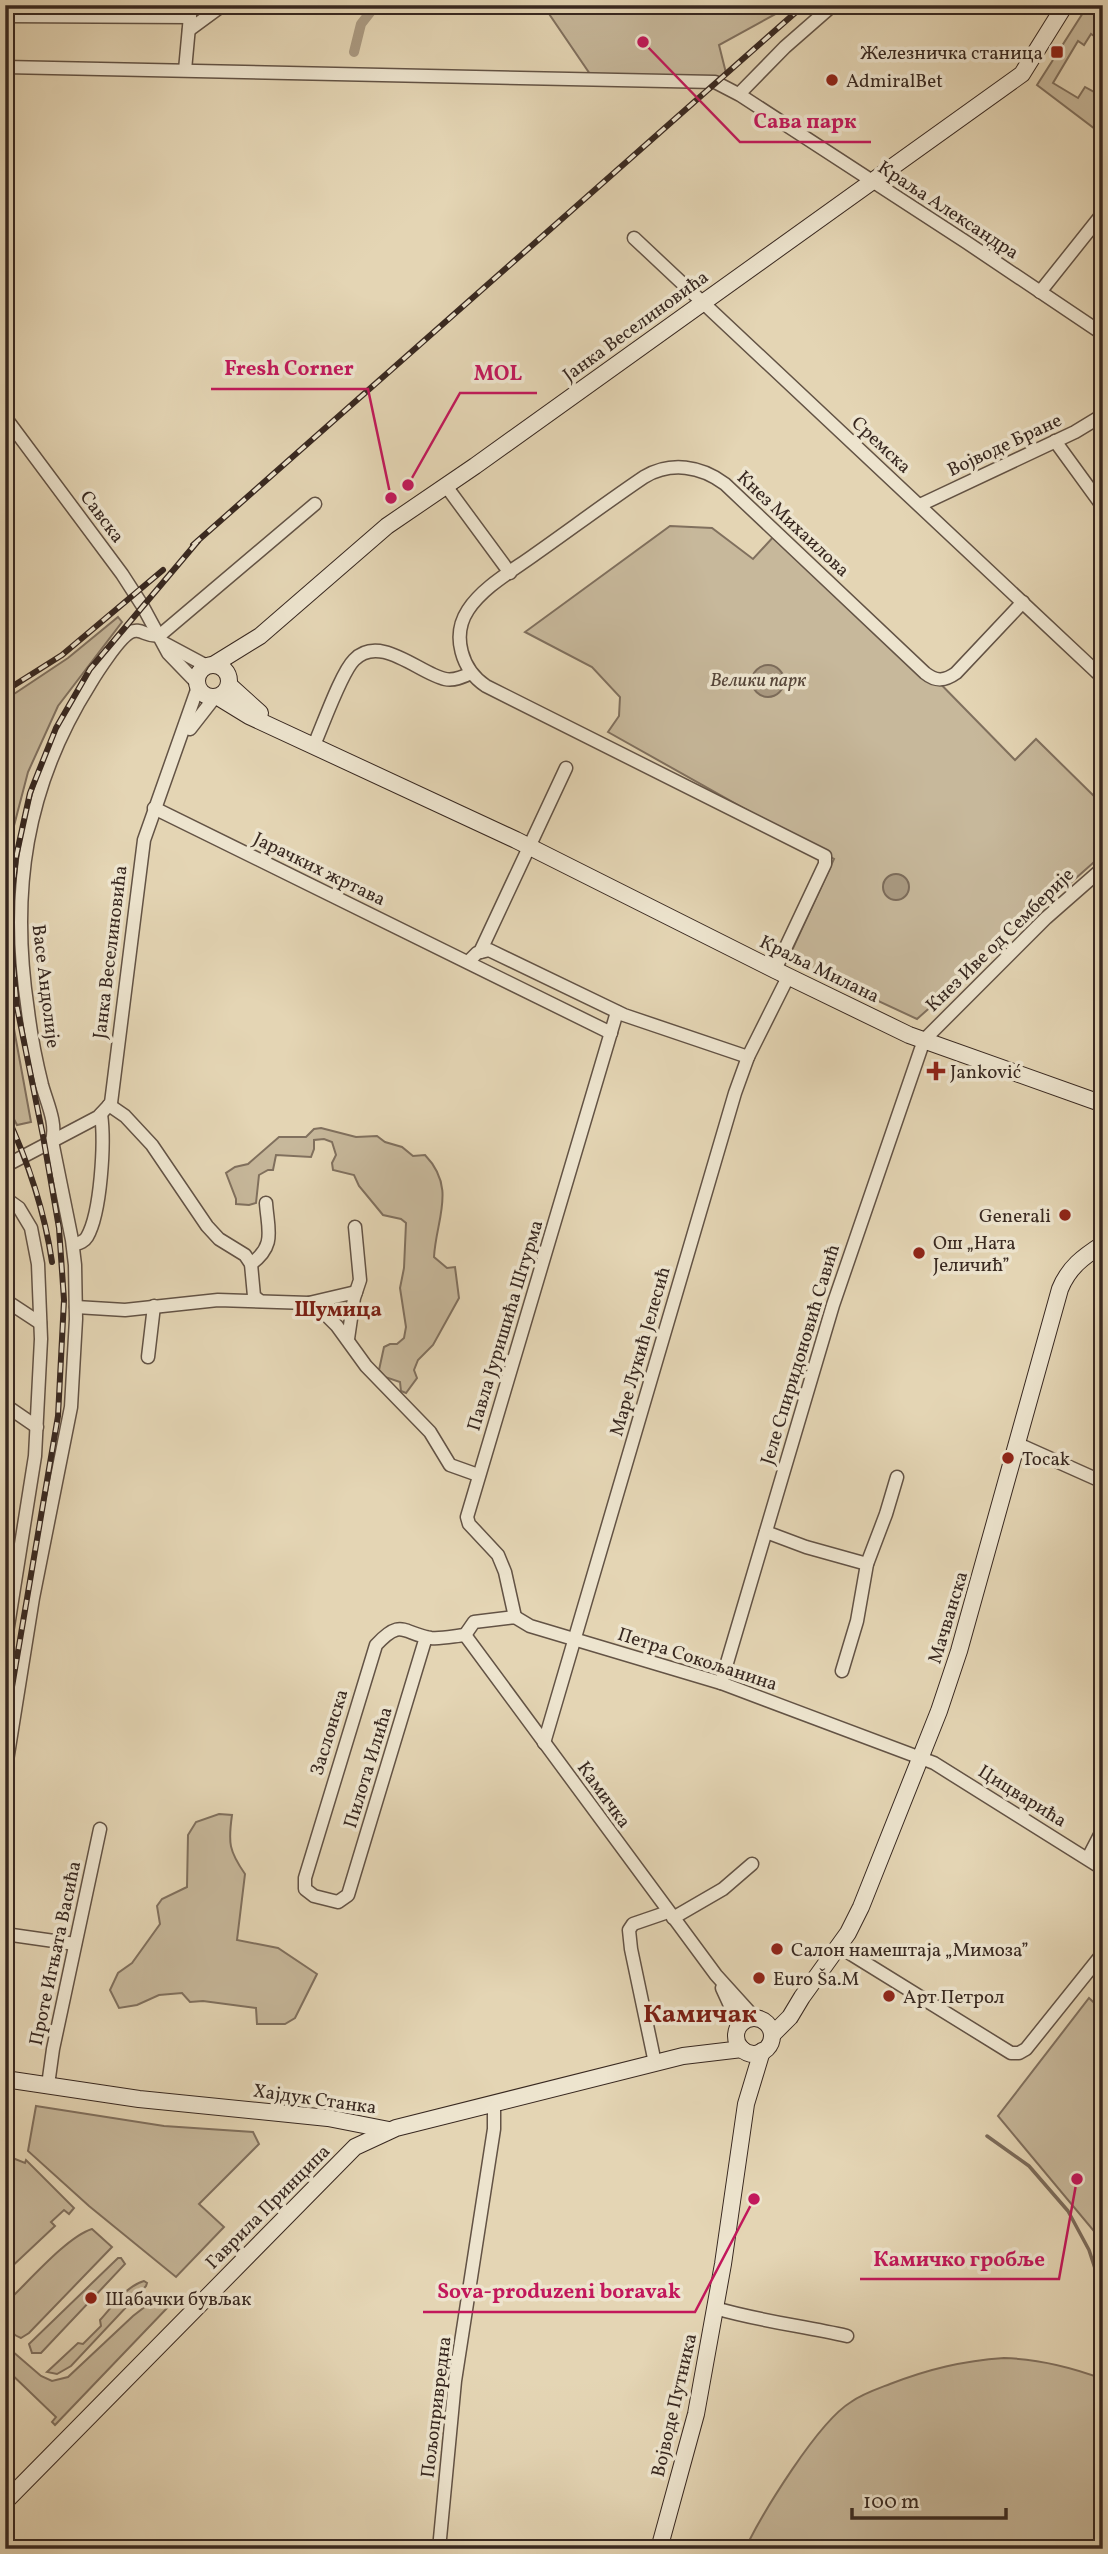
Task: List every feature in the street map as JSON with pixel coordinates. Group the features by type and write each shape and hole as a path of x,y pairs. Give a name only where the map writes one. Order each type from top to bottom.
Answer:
{"main road":[{"name":"Јанка Веселиновића","path":"210,665 260,636 387,527 1022,74 1065,5"},
{"path":"222,688 222,667 210,665 199,673 198,685 204,694 222,688 260,636"},
{"name":"Краља Милана","path":"222,688 281,729 529,846 781,974 924,1040 1103,1104"},
{"name":"Мачванска","path":"772,2035 790,2017 861,1907 921,1759 959,1651 1066,1274 1103,1244"},
{"name":"Мачванска","path":"759,2019 802,1997"},
{"path":"759,2019 769,2026 772,2035 770,2043 762,2051 753,2054 743,2050 737,2041 737,2029 745,2020 759,2019"},
{"name":"Хајдук Станка","path":"683,2056 737,2029"},
{"name":"Хајдук Станка","path":"5,2079 139,2099 328,2118 389,2130 683,2056 743,2050"},
{"name":"Војводе Путника","path":"743,2050 746,2104"},
{"name":"Војводе Путника","path":"659,2549 696,2414 746,2104 762,2051"},
{"name":"Гаврила Принципа","path":"5,2502 355,2147 389,2130"}],"street":[{"path":"189,30 223,5"},
{"path":"739,94 785,47 834,5"},
{"path":"5,16 189,10 185,70"},
{"name":"Краља Александра","path":"5,67 706,81 721,84 1103,334"},
{"path":"1041,292 1103,213"},
{"name":"Сремска","path":"634,238 1103,678"},
{"name":"Војводе Бране","path":"919,505 1084,427 1103,415"},
{"name":"Савска","path":"5,417 122,574 168,653 198,685"},
{"path":"1055,441 1103,508"},
{"name":"Кнез Михаилова","path":"471,673 466,666 460,637 463,619 477,599 644,477 659,470 684,467 705,472 725,484 925,673 936,679 944,680 956,673 1023,602"},
{"path":"446,486 510,573"},
{"path":"160,638 315,504"},
{"name":"Васе Андолије","path":"5,1773 33,1598 71,1407 76,1307 73,1245 52,1141 55,1129 42,1084 27,1010 19,919 25,862 36,803 61,737 96,674 125,637 134,631 136,619 145,610"},
{"path":"134,631 143,631 160,638 210,665"},
{"path":"314,745 346,672 358,656 385,653 412,662 444,679 454,679 471,673 494,691 825,856 825,864 781,974"},
{"name":"Јанка Веселиновића","path":"105,1110 115,1077 144,840 181,741 198,685"},
{"name":"Јанка Веселиновића","path":"181,741 222,688"},
{"path":"480,952 566,768"},
{"name":"Јарачких жртава","path":"154,808 611,1033"},
{"name":"Кнез Иве од Семберије","path":"924,1040 1046,918 1103,867"},
{"path":"468,962 485,950 495,952 617,1012 748,1057"},
{"name":"Маре Лукић Јелесић","path":"544,1743 691,1241 748,1057 781,974"},
{"path":"611,1033 617,1012"},
{"name":"Павла Јуришића Штурма","path":"516,1617 498,1555 475,1531 467,1517 611,1033"},
{"name":"Јеле Спиридоновић Савић","path":"721,1683 841,1281 924,1040"},
{"path":"73,1245 83,1242 88,1236 97,1202 105,1110"},
{"path":"7,1160 52,1141 105,1110 125,1116 152,1145 207,1226 219,1239 245,1255 251,1264 254,1296 260,1301"},
{"path":"5,1198 19,1208 31,1228 38,1264 40,1323 37,1427 32,1481 9,1604 5,1645"},
{"path":"251,1264 267,1249 267,1203"},
{"path":"348,1339 360,1280 355,1227"},
{"path":"76,1307 125,1310 218,1300 309,1303 356,1292"},
{"path":"5,1300 40,1323"},
{"path":"309,1303 320,1309 348,1339 366,1366 430,1432 450,1465 478,1475"},
{"path":"148,1357 154,1306"},
{"path":"5,1405 37,1427"},
{"path":"1018,1444 1103,1482"},
{"path":"842,1671 857,1622 867,1564 887,1514 897,1477"},
{"path":"766,1532 806,1547 867,1564"},
{"path":"465,1635 474,1622 516,1617"},
{"name":"Петра Сокољанина","path":"516,1617 530,1626 721,1683 921,1759"},
{"name":"Заслонска","path":"338,1902 309,1893 305,1889 305,1878 376,1645 390,1631 400,1629 426,1637 465,1635"},
{"name":"Камичка","path":"465,1635 670,1915 716,1975 759,2019"},
{"name":"Пилота Илића","path":"338,1902 348,1895 353,1881 426,1637"},
{"name":"Цицварића","path":"921,1759 934,1763 1103,1868"},
{"name":"Проте Игњата Васића","path":"48,2085 53,2049 100,1829"},
{"path":"1088,1858 1103,1829"},
{"path":"655,2063 629,1930 633,1924 670,1915 723,1889 752,1864"},
{"path":"5,1934 75,1944"},
{"path":"838,1946 1011,2053 1026,2049 1103,1953"},
{"name":"Камичка","path":"716,1975 737,2029"},
{"name":"Пољопривредна","path":"439,2549 455,2381 493,2139 494,2104"},
{"path":"715,2308 772,2323 796,2325 847,2336"}],"green space":[{"path":"543,5 792,5 719,45 726,73 720,79 590,74"},
{"path":"1088,5 1103,5 1103,26 1100,27 1103,42 1091,34 1084,45 1078,41 1053,83 1078,98 1085,87 1094,92 1103,135 1037,85"},
{"name":"Велики парк","path":"670,526 712,528 753,559 776,534 923,666 1015,760 1036,739 1100,802 1102,855 917,1019 788,959 834,859 608,732 619,716 620,697 592,667 525,632"},
{"path":"118,617 122,622 58,706 28,772 9,845 5,878 5,700 68,658"},
{"path":"5,966 31,1122 17,1125 5,1102"},
{"path":"321,1128 356,1137 377,1136 385,1142 402,1147 413,1156 425,1155 435,1167 440,1180 442,1204 434,1257 447,1268 455,1267 459,1298 433,1345 418,1360 414,1370 417,1378 406,1393 401,1391 400,1382 385,1377 379,1370 384,1347 397,1344 404,1338 406,1327 400,1288 404,1268 406,1223 401,1219 383,1215 359,1186 354,1175 333,1170 332,1163 336,1155 332,1142 324,1139 314,1140 311,1157 276,1155 273,1170 259,1175 256,1203 236,1204 226,1173 235,1167 248,1164 279,1137 306,1137 314,1129"},
{"path":"219,1814 232,1815 231,1846 245,1874 237,1940 278,1948 317,1974 295,2018 285,2024 257,2024 256,2008 203,2001 190,2002 182,1993 159,1995 137,2005 119,2008 110,1990 118,1973 132,1963 160,1924 157,1906 162,1899 187,1887 188,1835 196,1822"},
{"path":"1089,1998 1103,2011 1103,2242 998,2116"},
{"path":"36,2106 164,2126 253,2132 259,2144 199,2204 224,2227 176,2277 89,2206 28,2151"},
{"path":"5,2155 25,2163 26,2160 74,2208 69,2214 64,2210 51,2222 55,2226 5,2273"},
{"path":"92,2229 112,2247 29,2333 21,2338 11,2332 5,2317 9,2300 60,2250 82,2233"},
{"path":"118,2258 125,2264 41,2353 32,2353 29,2344"},
{"path":"144,2281 146,2286 71,2366 57,2374 47,2372 101,2326 100,2320 125,2292"},
{"path":"160,2295 170,2305 55,2425 52,2422 56,2417 5,2368 5,2345 41,2376 52,2381 68,2377 133,2316"},
{"path":"1004,2358 1054,2364 1103,2379 1103,2549 745,2549 778,2492 808,2448 823,2428 851,2402 875,2390 932,2370"}],"shaded area":[{"path":"768,665 780,669 784,681 780,693 768,697 756,693 752,681 756,669"},
{"path":"896,874 905,878 909,887 905,896 896,900 887,896 883,887 887,878"}],"waterway":[{"path":"354,52 361,24 376,5"},
{"name":"Камичак","path":"987,2136 1029,2166 1068,2211 1089,2250 1103,2293"}],"railway":[{"path":"193,545 804,5"},
{"path":"5,1728 58,1416 64,1300 59,1228 17,1007 9,920 16,857 30,793 56,728 90,669 198,541"},
{"path":"5,691 62,655 163,570"},
{"path":"5,1112 34,1185 52,1262"}],"place":[{"name":"Сава парк","path":"643,42"},
{"name":"Железничка станица","path":"1057,52"},
{"name":"AdmiralBet","path":"832,80"},
{"name":"MOL","path":"408,485"},
{"name":"Fresh Corner","path":"391,498"},
{"name":"Janković","path":"936,1071"},
{"name":"Generali","path":"1065,1215"},
{"name":"Ош „Ната Јеличић”","path":"919,1253"},
{"name":"Tocak","path":"1008,1458"},
{"name":"Салон намештаја „Мимоза”","path":"777,1949"},
{"name":"Euro Ša.M","path":"759,1978"},
{"name":"Арт Петрол","path":"889,1996"},
{"name":"Камичко гробље","path":"1077,2179"},
{"name":"Sova-produzeni boravak","path":"754,2199"},
{"name":"Шабачки бувљак","path":"91,2298"}],"district":[{"name":"Шумица","path":"338,1309"},
{"name":"Камичак","path":"700,2013"}]}
